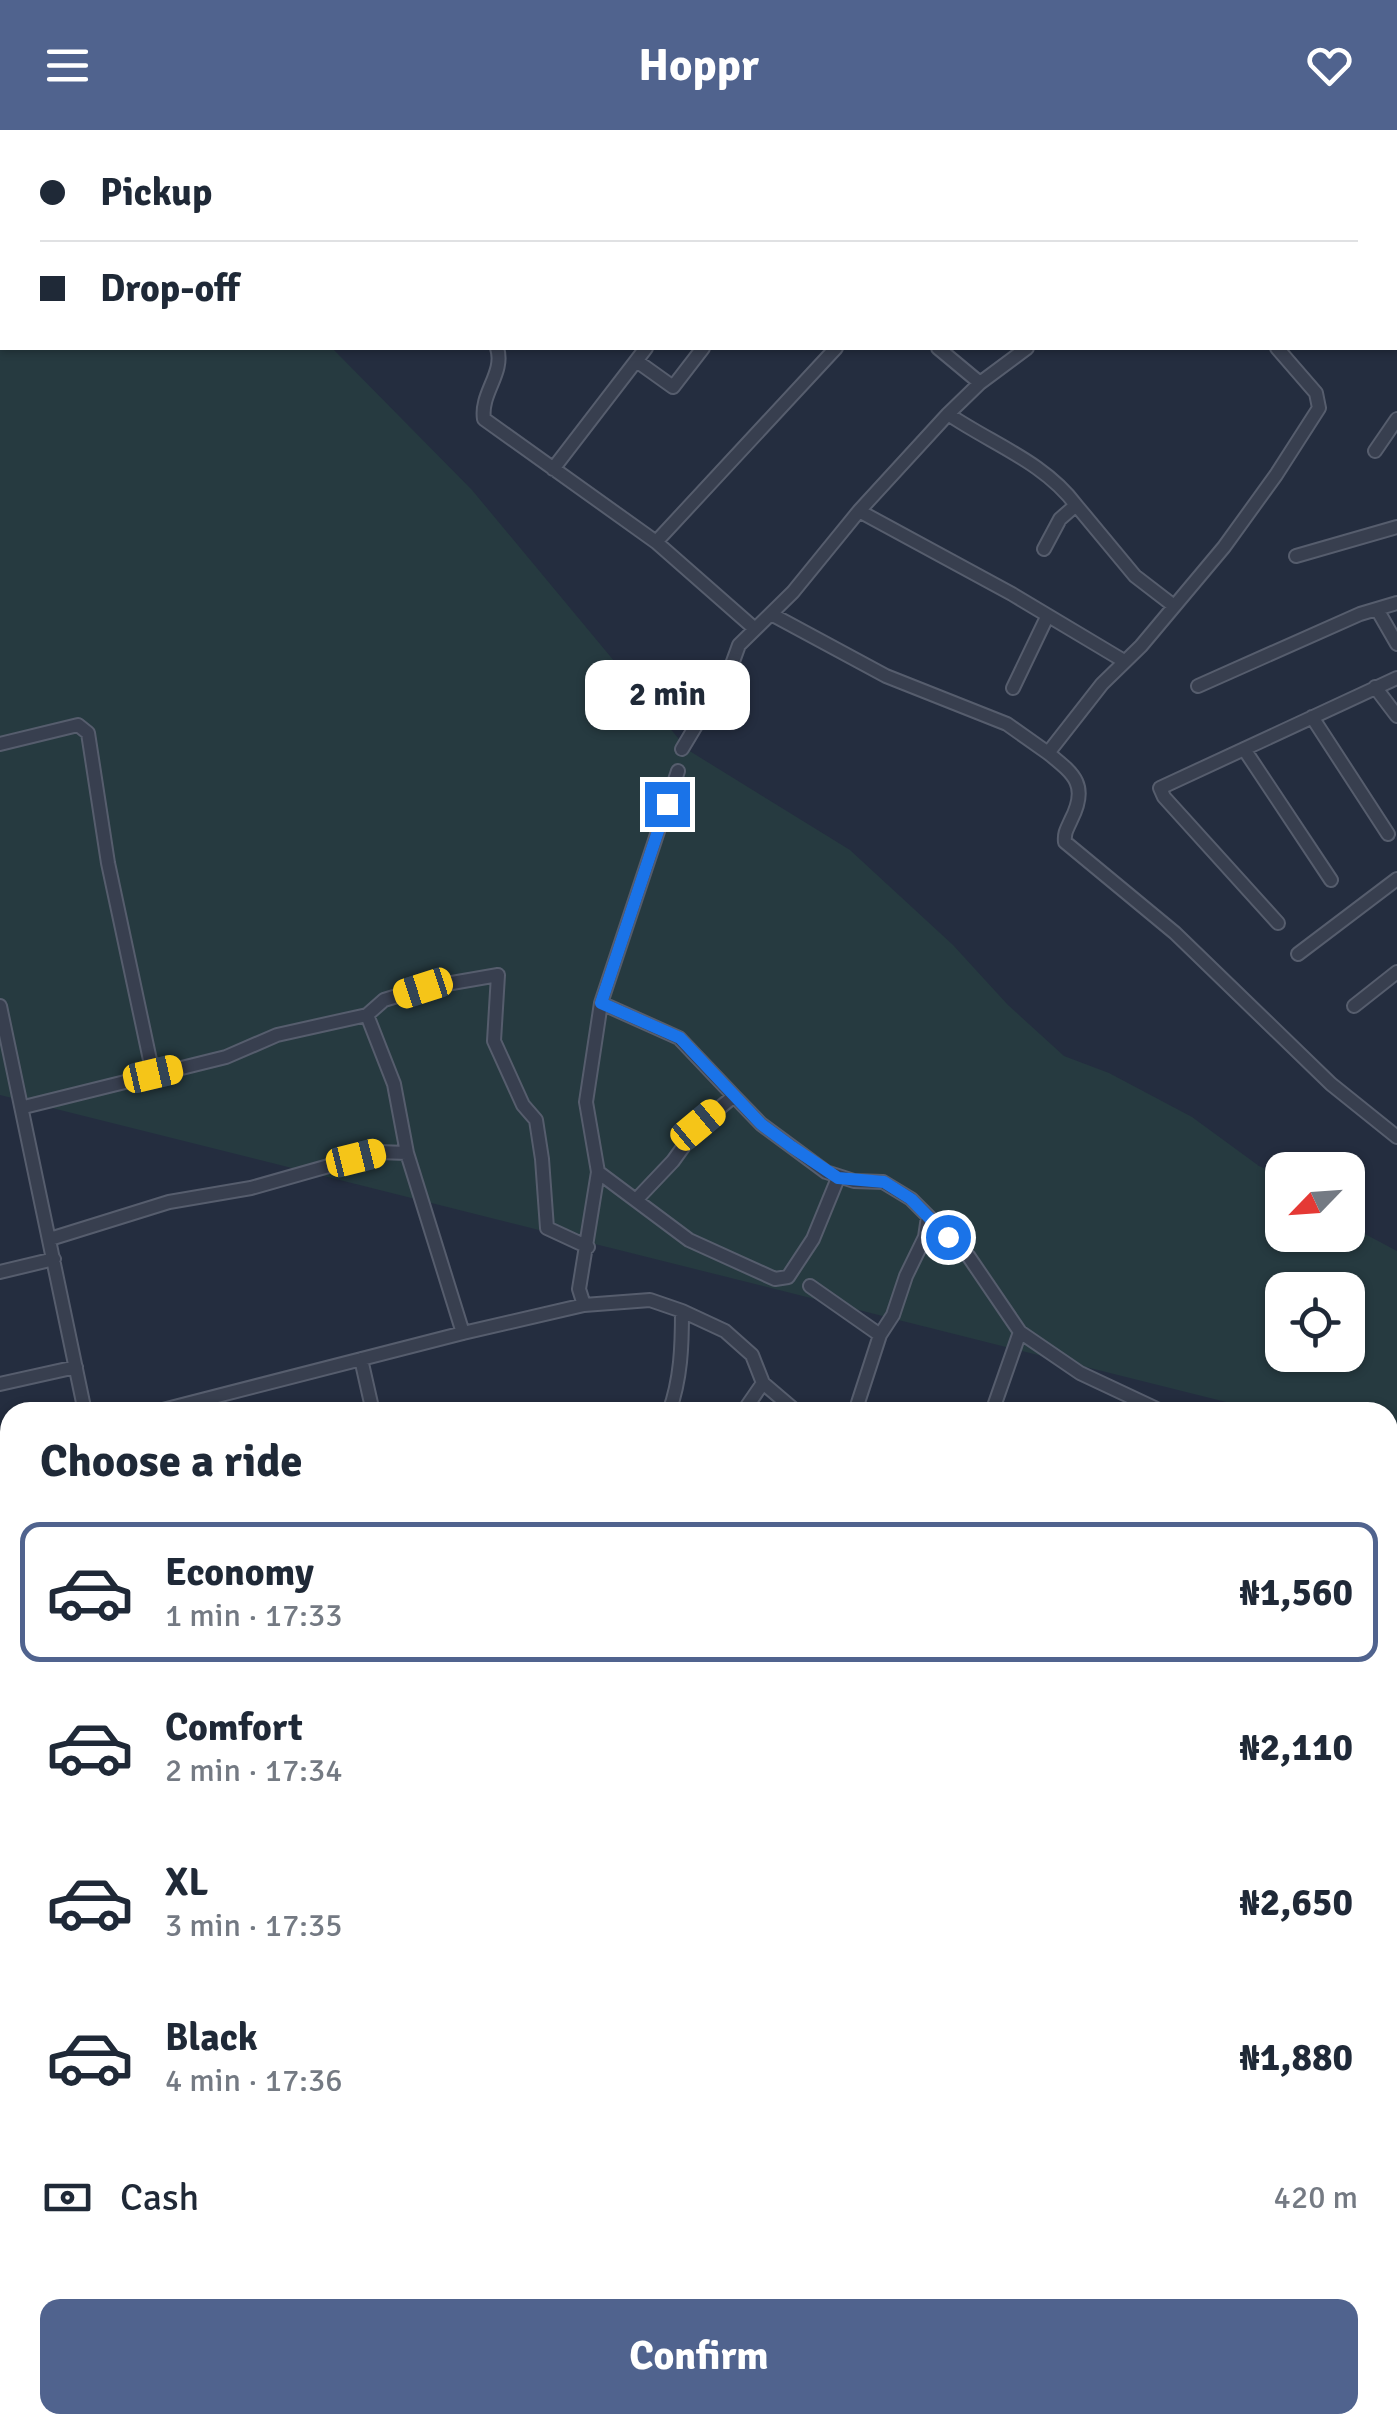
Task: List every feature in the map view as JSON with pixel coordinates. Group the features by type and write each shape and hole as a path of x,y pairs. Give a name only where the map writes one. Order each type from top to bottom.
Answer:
{"street":[{"path":"552,468 645,350"},
{"path":"638,362 673,387 701,350"},
{"path":"656,542 834,350"},
{"path":"940,350 980,383"},
{"path":"682,749 731,667 739,645 948,414 1023,350"},
{"path":"1048,752 1102,684 1224,547 1319,408 1316,394 1279,350"},
{"path":"500,354 482,407 484,419 656,542 755,629"},
{"path":"948,414 982,437 1020,455 1061,486 1135,576 1174,606"},
{"path":"1375,451 1397,419"},
{"path":"1044,549 1060,520 1076,506"},
{"path":"859,511 1124,661"},
{"path":"1296,556 1397,527"},
{"path":"1198,686 1360,614 1397,604"},
{"path":"1378,611 1397,644"},
{"path":"771,614 886,676 1007,724 1048,752 1076,776 1079,786 1078,806 1064,833 1066,842 1175,933 1331,1084 1397,1137"},
{"path":"1013,688 1047,616"},
{"path":"1278,923 1161,792 1164,785 1397,678"},
{"path":"1375,688 1397,716"},
{"path":"1312,717 1388,834"},
{"path":"0,744 78,725 88,733 108,864 153,1074"},
{"path":"1244,749 1331,880"},
{"path":"584,1306 579,1289 598,1172 586,1102 601,1003 678,771"},
{"path":"1298,954 1397,879"},
{"path":"1354,1006 1397,972"},
{"path":"24,1107 245,1051 276,1035 367,1016 384,1000 423,988 498,975 494,1041 523,1105 536,1120 547,1228 588,1247"},
{"path":"601,1003 680,1038 761,1124 838,1178 884,1182 911,1199 969,1256 1020,1332 1080,1373 1142,1402"},
{"path":"0,1006 83,1402"},
{"path":"367,1016 394,1084 407,1153 463,1332"},
{"path":"636,1200 698,1125 734,1096"},
{"path":"50,1239 169,1202 251,1188 378,1152 407,1153"},
{"path":"598,1172 689,1240 781,1278 788,1277 813,1238 838,1178"},
{"path":"858,1402 880,1335 894,1315 906,1276 925,1238 928,1217"},
{"path":"0,1272 54,1258"},
{"path":"810,1286 880,1335"},
{"path":"195,1402 463,1332 584,1306 650,1300 726,1331 752,1355 763,1383 785,1402"},
{"path":"673,1402 681,1356 682,1311"},
{"path":"996,1402 1020,1332"},
{"path":"361,1359 371,1402"},
{"path":"0,1384 76,1367"},
{"path":"751,1402 763,1383"}],"shaded area":[{"path":"0,350 334,350 472,490 688,750 850,850 1064,1056 1109,1073 1192,1117 1265,1169 1265,1252 1365,1252 1365,1234 1397,1251 1397,1402 1226,1402 0,1095"}],"route":[{"path":"667,804 601,1003 680,1038 761,1124 838,1178 884,1182 911,1199 948,1237"}]}
